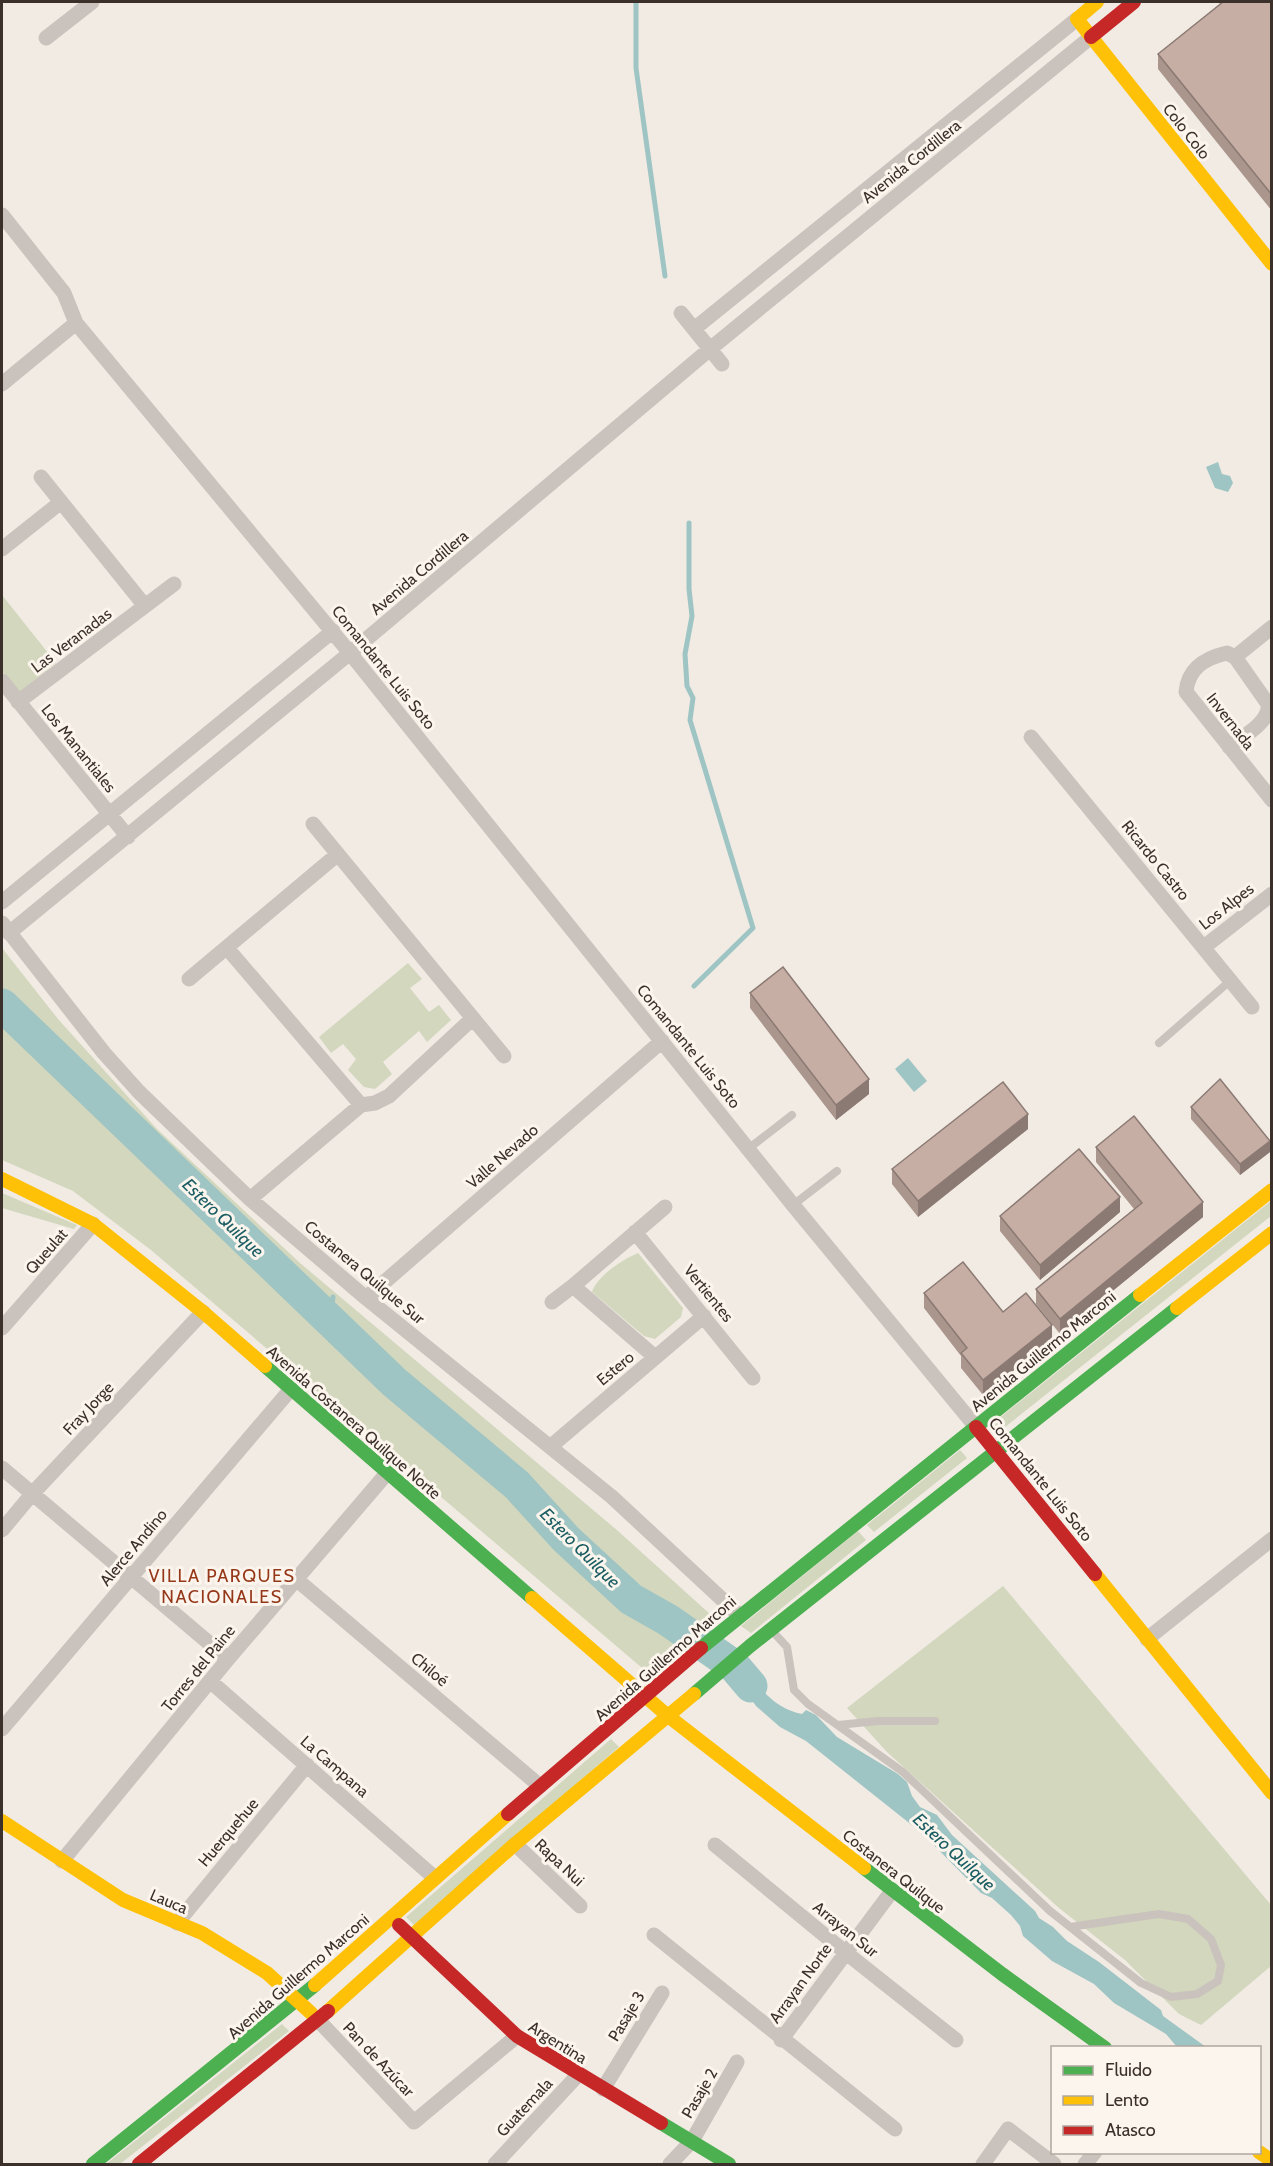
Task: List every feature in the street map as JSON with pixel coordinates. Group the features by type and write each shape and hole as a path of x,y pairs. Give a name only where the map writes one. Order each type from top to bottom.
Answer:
{"main road":[{"name":"Avenida Cordillera","path":"1077,19 1097,2"},
{"name":"Avenida Cordillera","path":"1091,37 1134,2"},
{"name":"Colo Colo","path":"1077,19 1272,264"},
{"name":"Avenida Costanera Quilque Norte","path":"2,1179 93,1224 203,1312 668,1716"},
{"name":"Avenida Guillermo Marconi","path":"139,2164 318,2020 515,1844 771,1629 976,1426 1272,1190"},
{"name":"Avenida Guillermo Marconi","path":"93,2164 298,2001 540,1786 733,1620 996,1451 1272,1233"},
{"name":"Comandante Luis Soto","path":"976,1426 1272,1793"},
{"name":"Costanera Quilque","path":"668,1716 892,1891 1101,2046"},
{"name":"Lauca","path":"2,1821 123,1900 202,1933 267,1973 318,2020"},
{"name":"Argentina","path":"391,1918 518,2036 729,2164"}],"street":[{"path":"46,38 92,2"},
{"name":"Avenida Cordillera","path":"694,329 1077,19"},
{"name":"Avenida Cordillera","path":"5,928 128,837 710,349 1091,37"},
{"path":"2,215 64,294 76,323 2,384"},
{"path":"681,313 722,364"},
{"name":"Comandante Luis Soto","path":"76,323 333,632 793,1205 976,1426"},
{"path":"41,477 145,606"},
{"path":"2,549 62,502"},
{"name":"Las Veranadas","path":"18,702 174,584"},
{"path":"1229,747 1265,718 1269,711 1268,704 1235,657 1272,627"},
{"path":"2,902 333,632"},
{"name":"Invernada","path":"1235,657 1227,653 1210,657 1197,666 1187,679 1186,692 1272,800"},
{"name":"Los Manantiales","path":"2,681 128,837"},
{"name":"Ricardo Castro","path":"1031,737 1252,1007"},
{"path":"313,824 504,1056"},
{"path":"189,979 338,854"},
{"name":"Los Alpes","path":"1204,947 1272,894"},
{"name":"Costanera Quilque Sur","path":"5,928 132,1085 250,1199 366,1298 612,1497 733,1620"},
{"path":"227,948 361,1105"},
{"path":"250,1199 361,1105 375,1103 389,1096 472,1018"},
{"name":"Valle Nevado","path":"366,1298 662,1041"},
{"path":"552,1302 665,1207"},
{"name":"Queulat","path":"2,1328 93,1224"},
{"name":"Vertientes","path":"635,1232 753,1378"},
{"path":"573,1286 655,1357"},
{"name":"Fray Jorge","path":"2,1530 32,1494 203,1312"},
{"name":"Estero","path":"550,1447 704,1316"},
{"name":"Alerce Andino","path":"2,1729 291,1389"},
{"path":"2,1468 228,1659"},
{"name":"Torres del Paine","path":"62,1861 228,1659 388,1472"},
{"path":"1147,1639 1272,1539"},
{"name":"Chiloé","path":"296,1579 540,1786"},
{"name":"La Campana","path":"210,1681 435,1878"},
{"name":"Huerquehue","path":"177,1923 307,1765"},
{"name":"Rapa Nui","path":"515,1844 580,1906"},
{"name":"Arrayan Sur","path":"715,1845 956,2040"},
{"name":"Arrayan Norte","path":"781,2040 892,1891"},
{"name":"Arrayan Norte","path":"654,1935 781,2040 895,2129"},
{"name":"Pasaje 3","path":"603,2089 662,1993"},
{"name":"Pan de Azúcar","path":"318,2020 414,2122 518,2036"},
{"name":"Pasaje 2","path":"670,2164 692,2141 737,2062"},
{"name":"Guatemala","path":"495,2164 579,2074"},
{"path":"983,2164 1008,2129 1054,2164"}],"lane":[{"path":"1159,1043 1231,980"},
{"path":"748,1149 792,1115"},
{"path":"793,1205 837,1171"},
{"path":"771,1629 787,1647 794,1690 903,1772 1050,1911 1070,1927 1141,1983 1171,1997 1197,1994 1218,1981 1221,1965 1211,1940 1188,1919 1159,1914 1070,1927"},
{"path":"838,1725 878,1721 935,1721"}],"green space":[{"path":"2,595 56,663 19,693 2,671"},
{"path":"2,948 58,1019 157,1129 300,1263 618,1531 711,1615 648,1673 151,1250 73,1191 2,1160"},
{"path":"408,963 422,979 410,988 429,1012 439,1005 451,1020 427,1042 419,1031 383,1062 392,1074 375,1089 364,1087 348,1070 356,1059 343,1044 331,1053 319,1037"},
{"path":"2,1193 77,1225 74,1229 2,1208"},
{"path":"1271,1201 1271,1216 1000,1431 993,1423"},
{"path":"638,1253 683,1308 681,1317 655,1339 644,1336 592,1292 605,1274"},
{"path":"960,1450 967,1458 874,1532 867,1525"},
{"path":"858,1531 866,1540 751,1633 741,1626"},
{"path":"1003,1586 1271,1905 1271,1966 1201,2025 1179,2014 1125,1960 1059,1908 887,1752 847,1708"},
{"path":"611,1739 619,1747 414,1925 406,1917"},
{"path":"282,2024 289,2031 120,2164 106,2164"}],"water":[{"path":"1218,462 1222,474 1230,476 1233,483 1228,492 1215,488 1206,467"},
{"path":"908,1058 927,1081 914,1092 895,1069"},
{"path":"747,1658 749,1668 759,1686 774,1701 792,1711 802,1714 806,1710 816,1715 837,1737 898,1774 907,1782 912,1796 920,1807 937,1815 952,1835 1035,1911 1039,1918 1053,1927 1067,1941 1099,1962 1161,2010 1163,2016 1205,2046 1176,2046 1166,2034 1114,2003 1094,1984 1052,1961 1023,1936 1020,1926 1011,1915 992,1898 981,1893 923,1834 806,1741 780,1727 756,1706 738,1680 724,1675"}],"building":[{"path":"1223,2 1272,2 1272,195 1158,54"},
{"path":"783,967 869,1079 836,1105 750,993"},
{"path":"1220,1079 1270,1141 1240,1164 1191,1107"},
{"path":"1003,1082 1028,1114 918,1201 892,1169"},
{"path":"1134,1116 1203,1202 1060,1319 1036,1289 1142,1203 1096,1147"},
{"path":"1079,1149 1120,1197 1040,1265 1000,1216"},
{"path":"963,1262 1003,1312 1026,1293 1052,1325 983,1380 961,1353 967,1348 924,1293"}],"waterway":[{"path":"636,2 636,68 665,276"},
{"path":"689,523 689,589 692,616 685,654 687,686 693,698 690,720 753,928 694,986"},
{"name":"Estero Quilque","path":"2,1005 394,1382 517,1485 566,1539 631,1599 668,1620 734,1666 751,1686"},
{"path":"330,1321 333,1297"}],"traffic: fast":[{"path":"701,1648 1140,1295"},
{"path":"694,1694 750,1646 1177,1308"},
{"path":"265,1366 532,1598"},
{"path":"864,1868 1002,1974 1102,2046"},
{"path":"93,2164 315,1985"},
{"path":"661,2123 729,2164"}],"traffic: slow":[{"path":"1097,2 1077,19 1272,264"},
{"path":"2,1179 93,1224 203,1312 265,1366"},
{"path":"1140,1295 1272,1190"},
{"path":"1177,1308 1272,1233"},
{"path":"1095,1574 1272,1793"},
{"path":"532,1598 668,1716 864,1868"},
{"path":"328,2011 515,1844 694,1694"},
{"path":"315,1985 508,1814"},
{"path":"2,1821 123,1900 202,1933 267,1973 311,2013"},
{"path":"1261,2153 1272,2161"}],"traffic: jam":[{"path":"1091,37 1134,2"},
{"path":"976,1427 1095,1574"},
{"path":"508,1814 701,1648"},
{"path":"399,1925 517,2036 661,2123"},
{"path":"139,2164 328,2011"}],"district":[{"name":"VILLA PARQUES NACIONALES","path":"222,1586"}]}
